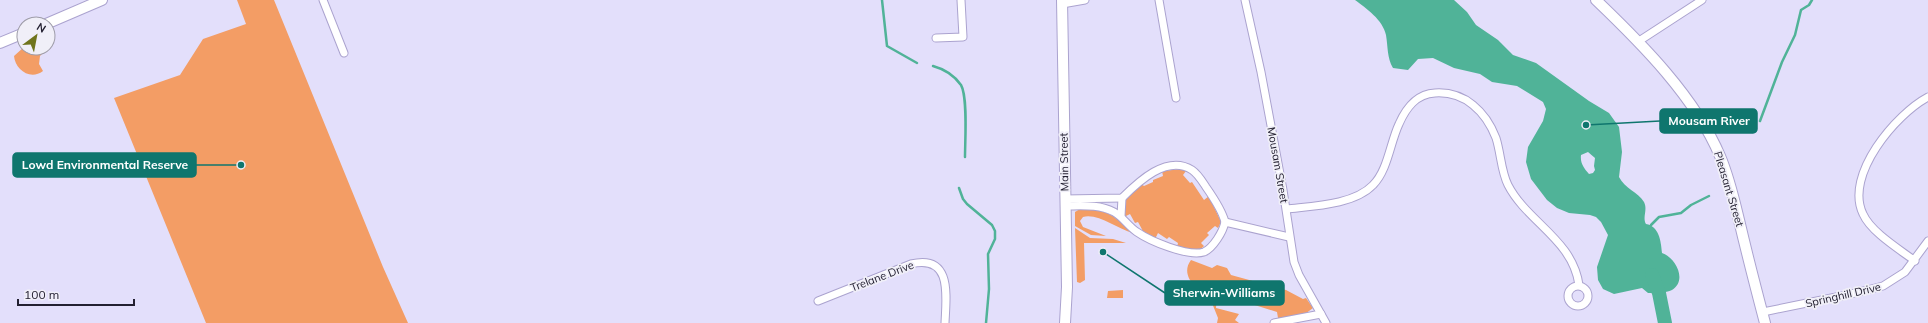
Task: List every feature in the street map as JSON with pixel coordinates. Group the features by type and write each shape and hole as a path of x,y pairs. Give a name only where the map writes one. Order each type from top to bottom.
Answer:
{"main road":[{"path":"56,20 102,0"},
{"name":"Pleasant Street","path":"1596,0 1639,41 1683,95 1705,128 1717,150 1728,180 1766,323"},
{"name":"Main Street","path":"1062,2 1067,292 1065,323"},
{"path":"0,43 16,36"}],"street":[{"path":"323,0 344,53"},
{"path":"936,38 963,37 961,0"},
{"path":"1062,2 1085,0"},
{"path":"1158,0 1176,98"},
{"name":"Mousam Street","path":"1245,0 1261,72 1287,209 1294,262 1326,323"},
{"path":"1639,41 1702,0"},
{"path":"1287,209 1341,201 1354,197 1373,186 1383,168 1398,125 1407,108 1413,101 1420,97 1428,94 1444,93 1466,100 1481,111 1496,139 1504,176 1509,186 1520,201 1554,237 1571,259 1577,272 1579,285"},
{"path":"1915,261 1891,243 1868,222 1862,214 1859,194 1864,170 1883,138 1908,111 1928,97"},
{"path":"1173,167 1186,168 1192,170 1200,178 1212,196 1225,222 1221,232 1210,248 1198,253 1175,248 1149,239 1136,231 1121,216 1112,211 1097,207 1065,203 1122,198 1135,185 1154,172 1173,167"},
{"path":"1121,216 1122,198"},
{"path":"1225,222 1290,237"},
{"name":"Springhill Drive","path":"1763,312 1883,286 1901,275 1915,261 1928,240"},
{"name":"Trelane Drive","path":"818,301 907,265 926,263 937,268 944,276 946,288 945,323"},
{"path":"1274,323 1321,314"}],"shaded area":[{"path":"237,0 274,0 383,267 408,323 206,323 114,98 180,75 203,39 246,24"},
{"path":"1355,0 1454,0 1467,12 1476,25 1498,40 1513,55 1536,63 1589,101 1609,113 1619,127 1622,152 1619,177 1625,185 1644,202 1646,224 1650,225 1657,231 1662,253 1671,259 1678,269 1679,281 1677,286 1670,291 1657,293 1648,293 1642,288 1614,294 1603,289 1598,280 1597,267 1608,235 1601,222 1596,217 1590,215 1569,213 1557,208 1547,200 1531,179 1526,162 1528,147 1543,121 1546,109 1543,102 1517,86 1492,82 1480,74 1454,68 1433,58 1418,59 1408,70 1393,68 1389,56 1386,35 1381,24 1374,15","holes":["1588,152 1595,158 1595,170 1593,173 1589,174 1582,163 1581,155"]},
{"path":"16,54 16,56 40,56 39,64 43,71 33,75 24,72 17,65 14,56"},
{"path":"1182,169 1186,171 1183,175 1190,183 1192,182 1204,200 1209,196 1221,222 1218,228 1215,226 1207,233 1209,235 1201,243 1204,246 1199,250 1177,247 1178,243 1169,237 1167,239 1158,233 1155,239 1144,233 1138,222 1135,223 1130,214 1124,217 1124,202 1141,184 1144,186 1163,176 1162,171"},
{"path":"1080,209 1096,210 1110,214 1133,233 1095,217 1083,217 1080,221 1083,227 1106,236 1091,235 1075,226 1075,212"},
{"path":"1075,228 1090,238 1113,239 1126,243 1084,243 1085,280 1080,283 1077,282"},
{"path":"1191,260 1212,268 1217,265 1227,268 1231,275 1286,290 1303,299 1306,298 1313,308 1305,314 1278,318 1277,312 1217,293 1216,308 1239,314 1235,320 1239,323 1217,323 1218,318 1210,298 1196,287 1189,277 1187,272"},
{"path":"1123,290 1123,298 1107,298 1108,291"}],"waterway":[{"path":"882,0 887,46 917,63"},
{"path":"1760,121 1782,62 1795,35 1801,10 1809,5 1812,0"},
{"path":"933,66 952,75 961,85 965,99 965,157"},
{"path":"959,188 963,199 967,204 992,225 995,231 995,239 988,254 989,289 986,323"},
{"path":"1651,225 1659,217 1681,213 1691,205 1709,196"},
{"path":"1652,275 1659,293 1665,323"}],"place":[{"name":"Mousam River","path":"1586,125"},
{"name":"Lowd Environmental Reserve","path":"241,165"},
{"name":"Sherwin-Williams","path":"1103,252"}]}
